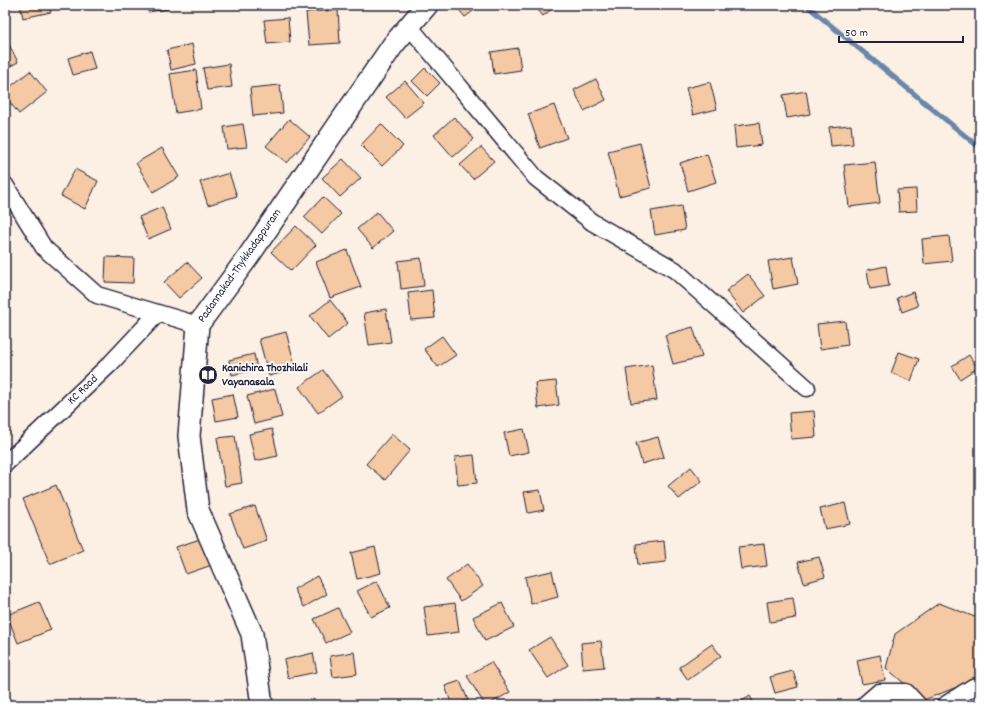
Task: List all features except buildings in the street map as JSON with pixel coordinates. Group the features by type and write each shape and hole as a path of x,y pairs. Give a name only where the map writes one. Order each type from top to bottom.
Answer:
{"main road":[{"name":"Padannakad-Thykkadappuram","path":"262,705 252,634 198,510 189,436 198,325 248,257 393,45 427,5"}],"street":[{"path":"409,26 536,178 592,222 675,270 807,388"},
{"path":"5,185 44,248 97,295 198,325"},
{"name":"KC Road","path":"5,464 111,363 158,314"},
{"path":"945,705 973,687 980,686"},
{"path":"864,705 879,692 906,692 918,705"}],"waterway":[{"path":"806,5 980,148"}],"place":[{"name":"Kanichira Thozhilali Vayanasala","path":"208,375"}]}
